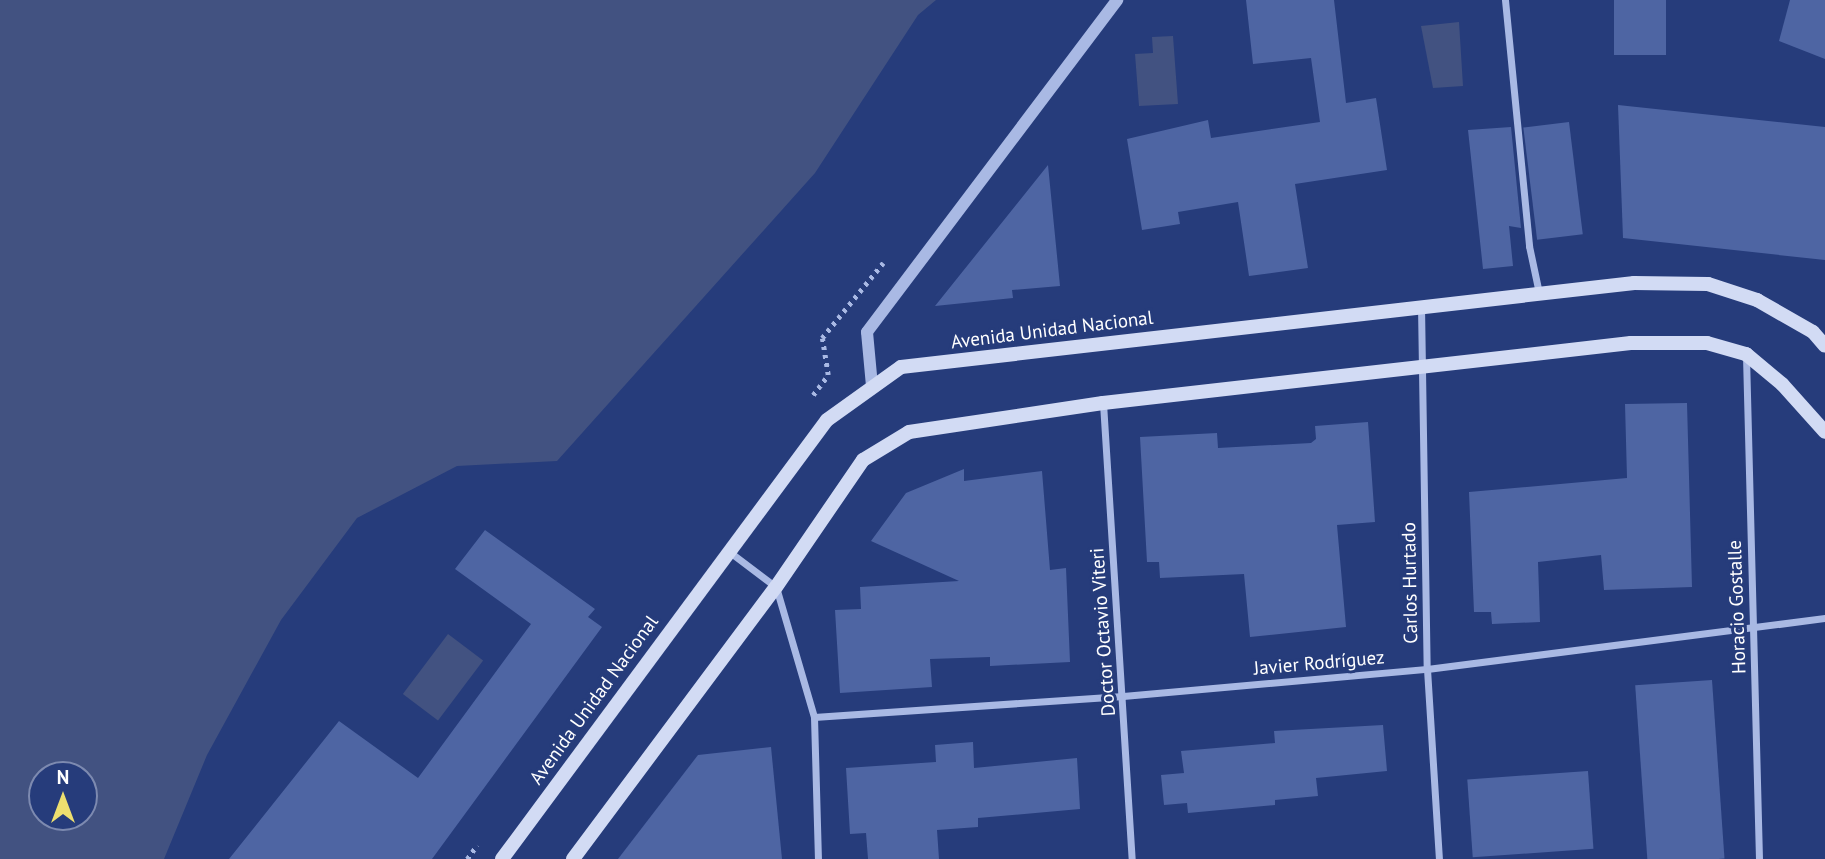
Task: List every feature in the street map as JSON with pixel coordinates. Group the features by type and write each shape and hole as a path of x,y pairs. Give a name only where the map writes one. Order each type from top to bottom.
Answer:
{"main road":[{"name":"Avenida Unidad Nacional","path":"502,859 727,550 827,420 901,367 1634,283 1708,284 1757,300 1813,332 1825,346"},
{"path":"573,859 776,587 863,460 909,432 1103,403 1631,343 1707,343 1746,354 1782,384 1825,432"}],"street":[{"path":"872,386 867,332 1117,0"},
{"path":"1506,0 1528,246 1539,293"},
{"name":"Carlos Hurtado","path":"1421,306 1427,669 1439,859"},
{"name":"Horacio Gostalle","path":"1746,354 1759,859"},
{"name":"Doctor Octavio Viteri","path":"1103,403 1124,696 1132,859"},
{"path":"727,550 776,587 814,717 818,859"},
{"name":"Javier Rodríguez","path":"814,717 1124,696 1427,669 1753,630 1825,618"}],"path":[{"path":"812,397 828,375 822,338 890,254"},
{"path":"467,859 483,837"}],"water":[{"path":"0,0 936,0 918,15 815,173 557,461 457,466 357,518 281,620 207,755 164,859 0,859"},
{"path":"1459,22 1463,86 1433,88 1421,26"},
{"path":"1173,36 1178,104 1139,106 1135,54 1153,53 1152,37"},
{"path":"448,634 483,660 438,720 403,694"}],"building":[{"path":"1246,0 1334,0 1346,103 1376,98 1387,170 1295,184 1308,268 1249,276 1238,202 1178,212 1180,224 1142,230 1127,139 1208,120 1211,138 1320,122 1311,58 1253,64"},
{"path":"1614,0 1666,0 1666,55 1614,55"},
{"path":"1790,0 1825,0 1825,59 1779,41"},
{"path":"1618,105 1825,127 1825,260 1623,238"},
{"path":"1569,122 1583,234 1537,240 1523,128"},
{"path":"1511,127 1521,228 1509,226 1513,266 1483,269 1468,130"},
{"path":"1048,165 1060,286 1012,290 1013,298 935,306"},
{"path":"1687,403 1692,587 1604,590 1601,555 1538,562 1540,622 1492,624 1491,612 1474,612 1469,492 1627,478 1625,404"},
{"path":"1368,422 1375,522 1337,525 1346,627 1250,637 1244,574 1160,578 1159,562 1147,562 1140,437 1217,433 1218,448 1311,443 1316,439 1315,426"},
{"path":"964,469 964,481 1042,471 1050,570 1066,568 1070,662 990,666 990,657 930,659 932,687 840,693 835,610 861,609 860,587 959,581 871,541 906,493"},
{"path":"485,530 595,609 588,617 602,627 432,859 229,859 339,721 418,778 531,624 455,569"},
{"path":"1712,680 1724,859 1647,859 1635,685"},
{"path":"1383,725 1387,771 1316,778 1318,796 1275,800 1275,805 1188,813 1187,803 1164,805 1161,775 1184,773 1181,751 1275,743 1274,731"},
{"path":"973,742 974,768 1077,758 1080,809 978,818 978,827 937,830 939,859 868,859 866,833 850,834 846,768 936,762 935,745"},
{"path":"771,747 782,859 618,859 698,755"},
{"path":"1588,771 1593,849 1473,857 1467,779"}]}
